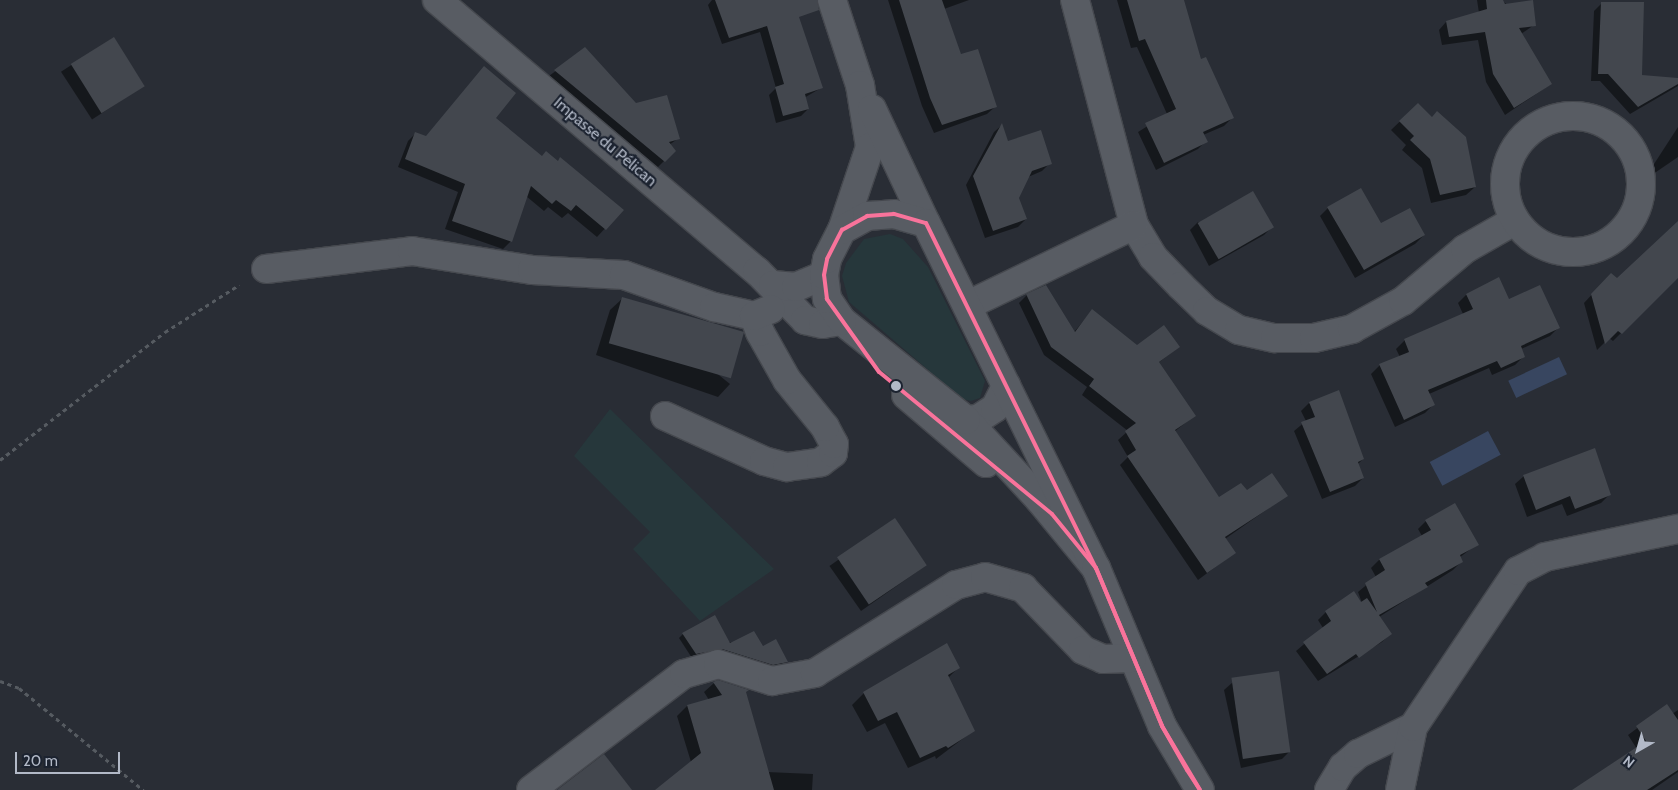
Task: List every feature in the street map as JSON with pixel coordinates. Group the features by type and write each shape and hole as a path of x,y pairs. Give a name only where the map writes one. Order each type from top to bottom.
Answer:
{"street":[{"name":"Impasse du Pélican","path":"437,0 780,295 805,320 823,324 845,325"},
{"path":"832,0 860,85 1096,568 1162,726 1200,790"},
{"path":"1075,0 1134,225 1153,257 1207,311 1239,330 1275,338 1314,338 1352,329 1403,301 1465,249 1514,220"},
{"path":"860,85 870,147 842,230 833,244 824,275 827,299 879,372 1052,514"},
{"path":"1575,115 1598,120 1622,136 1636,156 1640,170 1641,193 1634,217 1625,230 1606,245 1583,252 1551,250 1530,238 1514,220 1505,197 1507,162 1519,140 1537,125 1552,118 1575,115"},
{"path":"842,230 867,216 894,214 926,223"},
{"path":"968,305 1134,225"},
{"path":"266,268 412,251 532,270 624,275 714,307 754,316 788,380 825,427 834,444 833,453 821,462 788,467 764,461 665,416"},
{"path":"754,316 780,295 824,275"},
{"path":"845,325 966,420 1052,514 1096,568"},
{"path":"966,420 978,419 995,408 1006,386"},
{"path":"1400,790 1413,728 1518,571 1545,557 1678,529"},
{"path":"531,790 684,674 718,664 772,681 815,673 956,586 985,577 1023,588 1083,650 1103,659 1132,658"},
{"path":"1328,790 1343,767 1358,754 1413,728"}],"path":[{"path":"0,460 165,332 266,268"},
{"path":"0,681 18,688 143,790"}],"shaded area":[{"path":"890,234 903,239 928,267 985,381 980,398 971,401 962,399 849,302 842,276 846,263 864,239"},
{"path":"610,409 774,569 700,621 633,549 650,532 574,456"}],"water":[{"path":"1559,357 1567,374 1516,398 1508,381"},
{"path":"1488,431 1501,455 1442,486 1430,462"}],"building":[{"path":"715,0 817,0 819,10 799,17 823,88 805,94 809,109 783,116 775,87 784,84 767,26 729,38"},
{"path":"899,0 942,0 961,54 978,49 997,107 942,125 930,98"},
{"path":"1127,0 1184,0 1201,59 1206,57 1234,118 1203,132 1208,142 1164,163 1145,123 1176,109 1145,39 1139,41"},
{"path":"1486,0 1503,0 1505,4 1533,0 1536,26 1519,28 1552,84 1514,108 1493,74 1485,32 1449,37 1446,21 1487,9"},
{"path":"1601,2 1644,2 1642,75 1678,78 1678,84 1638,107 1608,74 1598,74"},
{"path":"114,37 145,86 101,113 71,64"},
{"path":"585,47 636,103 667,95 680,139 669,142 676,151 665,162 554,70"},
{"path":"484,66 516,93 496,118 542,156 546,151 558,161 560,157 624,210 606,230 576,205 571,211 556,200 552,204 531,186 512,242 452,221 465,184 405,159 415,132 426,136"},
{"path":"1418,103 1432,117 1437,111 1466,137 1476,187 1440,195 1430,159 1410,140 1414,136 1399,121"},
{"path":"1002,123 1008,141 1041,130 1052,164 1032,171 1019,198 1027,219 993,231 973,176"},
{"path":"1361,188 1381,223 1410,208 1425,235 1364,270 1327,207"},
{"path":"1253,191 1274,227 1219,259 1198,223"},
{"path":"1678,221 1678,278 1622,334 1618,331 1605,344 1591,294 1611,273 1617,278"},
{"path":"1499,277 1509,299 1540,285 1560,328 1521,346 1525,357 1501,368 1497,361 1428,390 1435,405 1404,420 1379,364 1409,352 1404,339 1473,309 1466,294"},
{"path":"1046,285 1075,332 1092,309 1137,345 1164,325 1180,347 1159,362 1196,416 1175,430 1219,497 1241,483 1247,490 1272,473 1288,496 1225,537 1236,553 1207,573 1127,456 1136,450 1125,431 1136,423 1089,386 1094,379 1051,347 1026,294"},
{"path":"622,297 744,332 731,378 609,343"},
{"path":"1339,390 1364,459 1358,462 1364,478 1330,492 1301,422 1315,417 1309,402"},
{"path":"1595,448 1611,495 1575,509 1570,496 1536,510 1523,475"},
{"path":"1455,503 1479,545 1460,555 1463,562 1425,583 1428,587 1379,615 1392,634 1359,658 1356,654 1327,674 1303,642 1331,621 1325,611 1354,591 1361,602 1367,598 1377,612 1365,583 1385,570 1379,559 1431,530 1425,520"},
{"path":"895,518 927,565 869,604 837,557"},
{"path":"715,615 730,643 754,631 763,646 776,639 788,662 773,665 722,649 696,654 682,633"},
{"path":"947,643 960,668 948,675 975,731 948,748 946,746 920,758 897,712 878,721 863,692"},
{"path":"1279,671 1290,752 1243,759 1231,678"},
{"path":"718,680 749,690 746,692 774,790 655,790 701,753 687,705 722,695 713,682"},
{"path":"1667,704 1678,720 1678,770 1647,790 1572,790 1646,741 1636,726"},
{"path":"604,754 632,790 557,790"}],"transit line":[{"path":"894,214 926,223 1096,568 1052,514 879,372 827,299 824,275 827,259 842,230 867,216 894,214"},
{"path":"1096,568 1162,726"},
{"path":"1096,568 1162,726"},
{"path":"1162,726 1200,790 1187,770 1162,726"}]}
